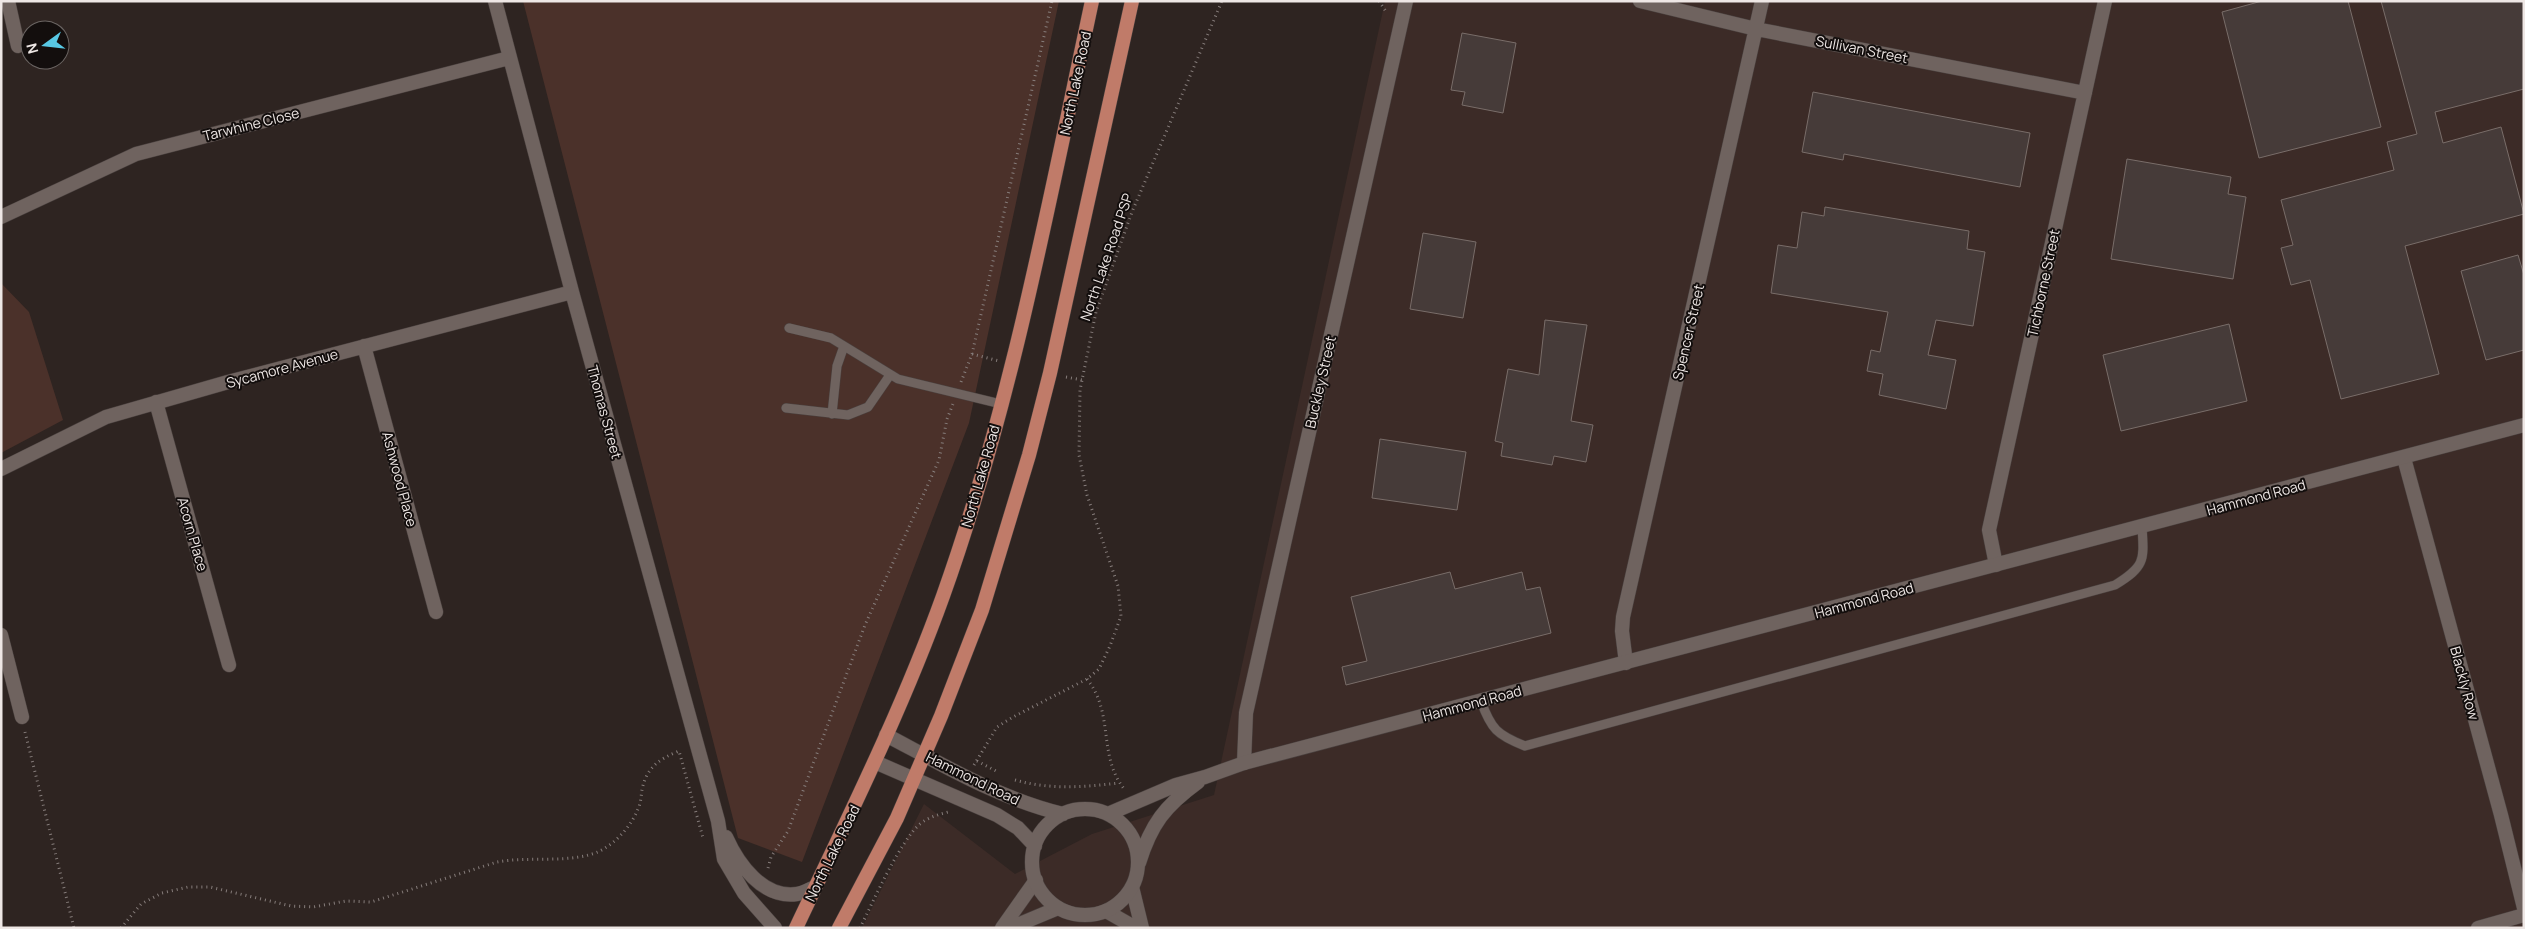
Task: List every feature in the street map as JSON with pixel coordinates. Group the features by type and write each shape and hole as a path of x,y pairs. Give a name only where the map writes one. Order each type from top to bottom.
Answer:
{"main road":[{"name":"North Lake Road","path":"796,928 875,762 942,596 971,509 1013,364 1092,1"},
{"path":"839,928 897,818 982,610 1029,455 1050,373 1132,1"}],"street":[{"path":"8,1 18,46"},
{"name":"Thomas Street","path":"495,1 572,292 718,821 724,859 744,894 775,928"},
{"name":"Buckley Street","path":"1244,763 1246,712 1406,1"},
{"name":"Sullivan Street","path":"1640,1 1756,29 2085,93"},
{"name":"Spencer Street","path":"1626,663 1623,644 1624,617 1762,1"},
{"name":"Tichborne Street","path":"1996,565 1990,530 2105,1"},
{"name":"Tarwhine Close","path":"1,217 136,154 509,58"},
{"name":"Sycamore Avenue","path":"1,469 106,417 364,346 572,292"},
{"name":"Ashwood Place","path":"364,346 436,612"},
{"name":"Acorn Place","path":"156,402 229,665"},
{"name":"Hammond Road","path":"1108,814 1176,784 1205,778 1244,763 2524,425"},
{"name":"Blackly Row","path":"2404,458 2501,815 2524,908"},
{"path":"1,635 22,717"},
{"name":"Hammond Road","path":"886,735 1004,795 1034,807 1063,814"},
{"name":"Hammond Road","path":"875,762 997,815 1018,828 1035,846"},
{"name":"Hammond Road","path":"1138,868 1153,826 1182,794 1205,778"},
{"path":"1086,810 1108,814 1121,824 1131,836 1137,852 1138,868 1132,887 1121,902 1106,912 1090,916 1074,914 1058,908 1045,896 1036,880 1032,863 1035,846 1041,833 1051,822 1063,814 1086,810"},
{"name":"Thomas Street","path":"718,821 735,858 763,887"},
{"path":"1002,928 1036,880"},
{"path":"763,887 778,893 797,894 816,887"},
{"path":"1132,887 1142,928"},
{"path":"1010,928 1058,908"},
{"path":"1106,912 1136,928"},
{"path":"2478,928 2524,915"}],"lane":[{"path":"789,328 831,338 898,379 1002,404"},
{"path":"832,414 837,366 844,346"},
{"path":"786,408 848,416 868,406 890,375"},
{"path":"1481,701 1490,724 1506,738 1526,746 2115,585 2134,574 2144,557 2142,526"}],"path":[{"path":"763,887 771,857 788,831 865,625 939,460 948,419 972,354 1052,1"},
{"name":"North Lake Road PSP","path":"1000,773 977,761 997,727 1013,716 1088,679 1099,669 1121,616 1118,586 1087,495 1079,455 1080,390 1096,312 1132,212 1222,1"},
{"path":"1088,679 1097,692 1103,708 1106,744 1119,783 1133,803"},
{"path":"22,717 74,928"},
{"path":"121,928 141,904 162,893 188,887 210,887 291,906 314,907 346,901 371,902 480,867 516,859 578,857 599,851 613,843 626,829 639,808 646,775 654,764 679,751 704,841"},
{"path":"1008,778 1032,785 1060,788 1119,783"},
{"path":"860,928 906,841 932,816 949,812"}],"shaded area":[{"path":"523,1 1059,1 969,423 802,862 738,838"},
{"path":"1385,1 2524,1 2524,928 862,928 924,804 1015,874 1092,834 1214,795"},
{"path":"1,283 29,312 63,420 1,453"}],"building":[{"path":"2262,1 2348,1 2381,127 2259,158 2222,12"},
{"path":"2381,1 2524,1 2524,89 2435,112 2443,143 2501,127 2524,214 2405,246 2439,374 2341,399 2310,280 2291,285 2281,248 2293,245 2281,200 2394,170 2387,142 2417,134"},
{"path":"1462,33 1516,43 1503,113 1462,105 1465,92 1451,90"},
{"path":"1813,92 2030,133 2020,187 1844,154 1843,160 1802,152"},
{"path":"2127,159 2231,177 2228,194 2246,197 2233,279 2111,259"},
{"path":"1825,207 1969,231 1967,249 1985,252 1973,326 1936,320 1928,355 1956,360 1946,409 1879,395 1883,374 1867,371 1871,350 1880,352 1888,312 1771,293 1778,245 1797,248 1802,212 1824,216"},
{"path":"1423,233 1476,242 1463,318 1410,309"},
{"path":"2518,255 2524,275 2524,350 2486,360 2461,271"},
{"path":"1545,320 1587,325 1571,421 1593,425 1586,462 1554,456 1552,465 1501,456 1503,443 1495,441 1508,369 1539,375"},
{"path":"2229,324 2247,401 2121,431 2103,355"},
{"path":"1380,439 1466,452 1457,510 1372,498"},
{"path":"1450,572 1455,589 1522,572 1526,590 1540,587 1551,633 1346,685 1342,667 1367,661 1351,597"}]}
